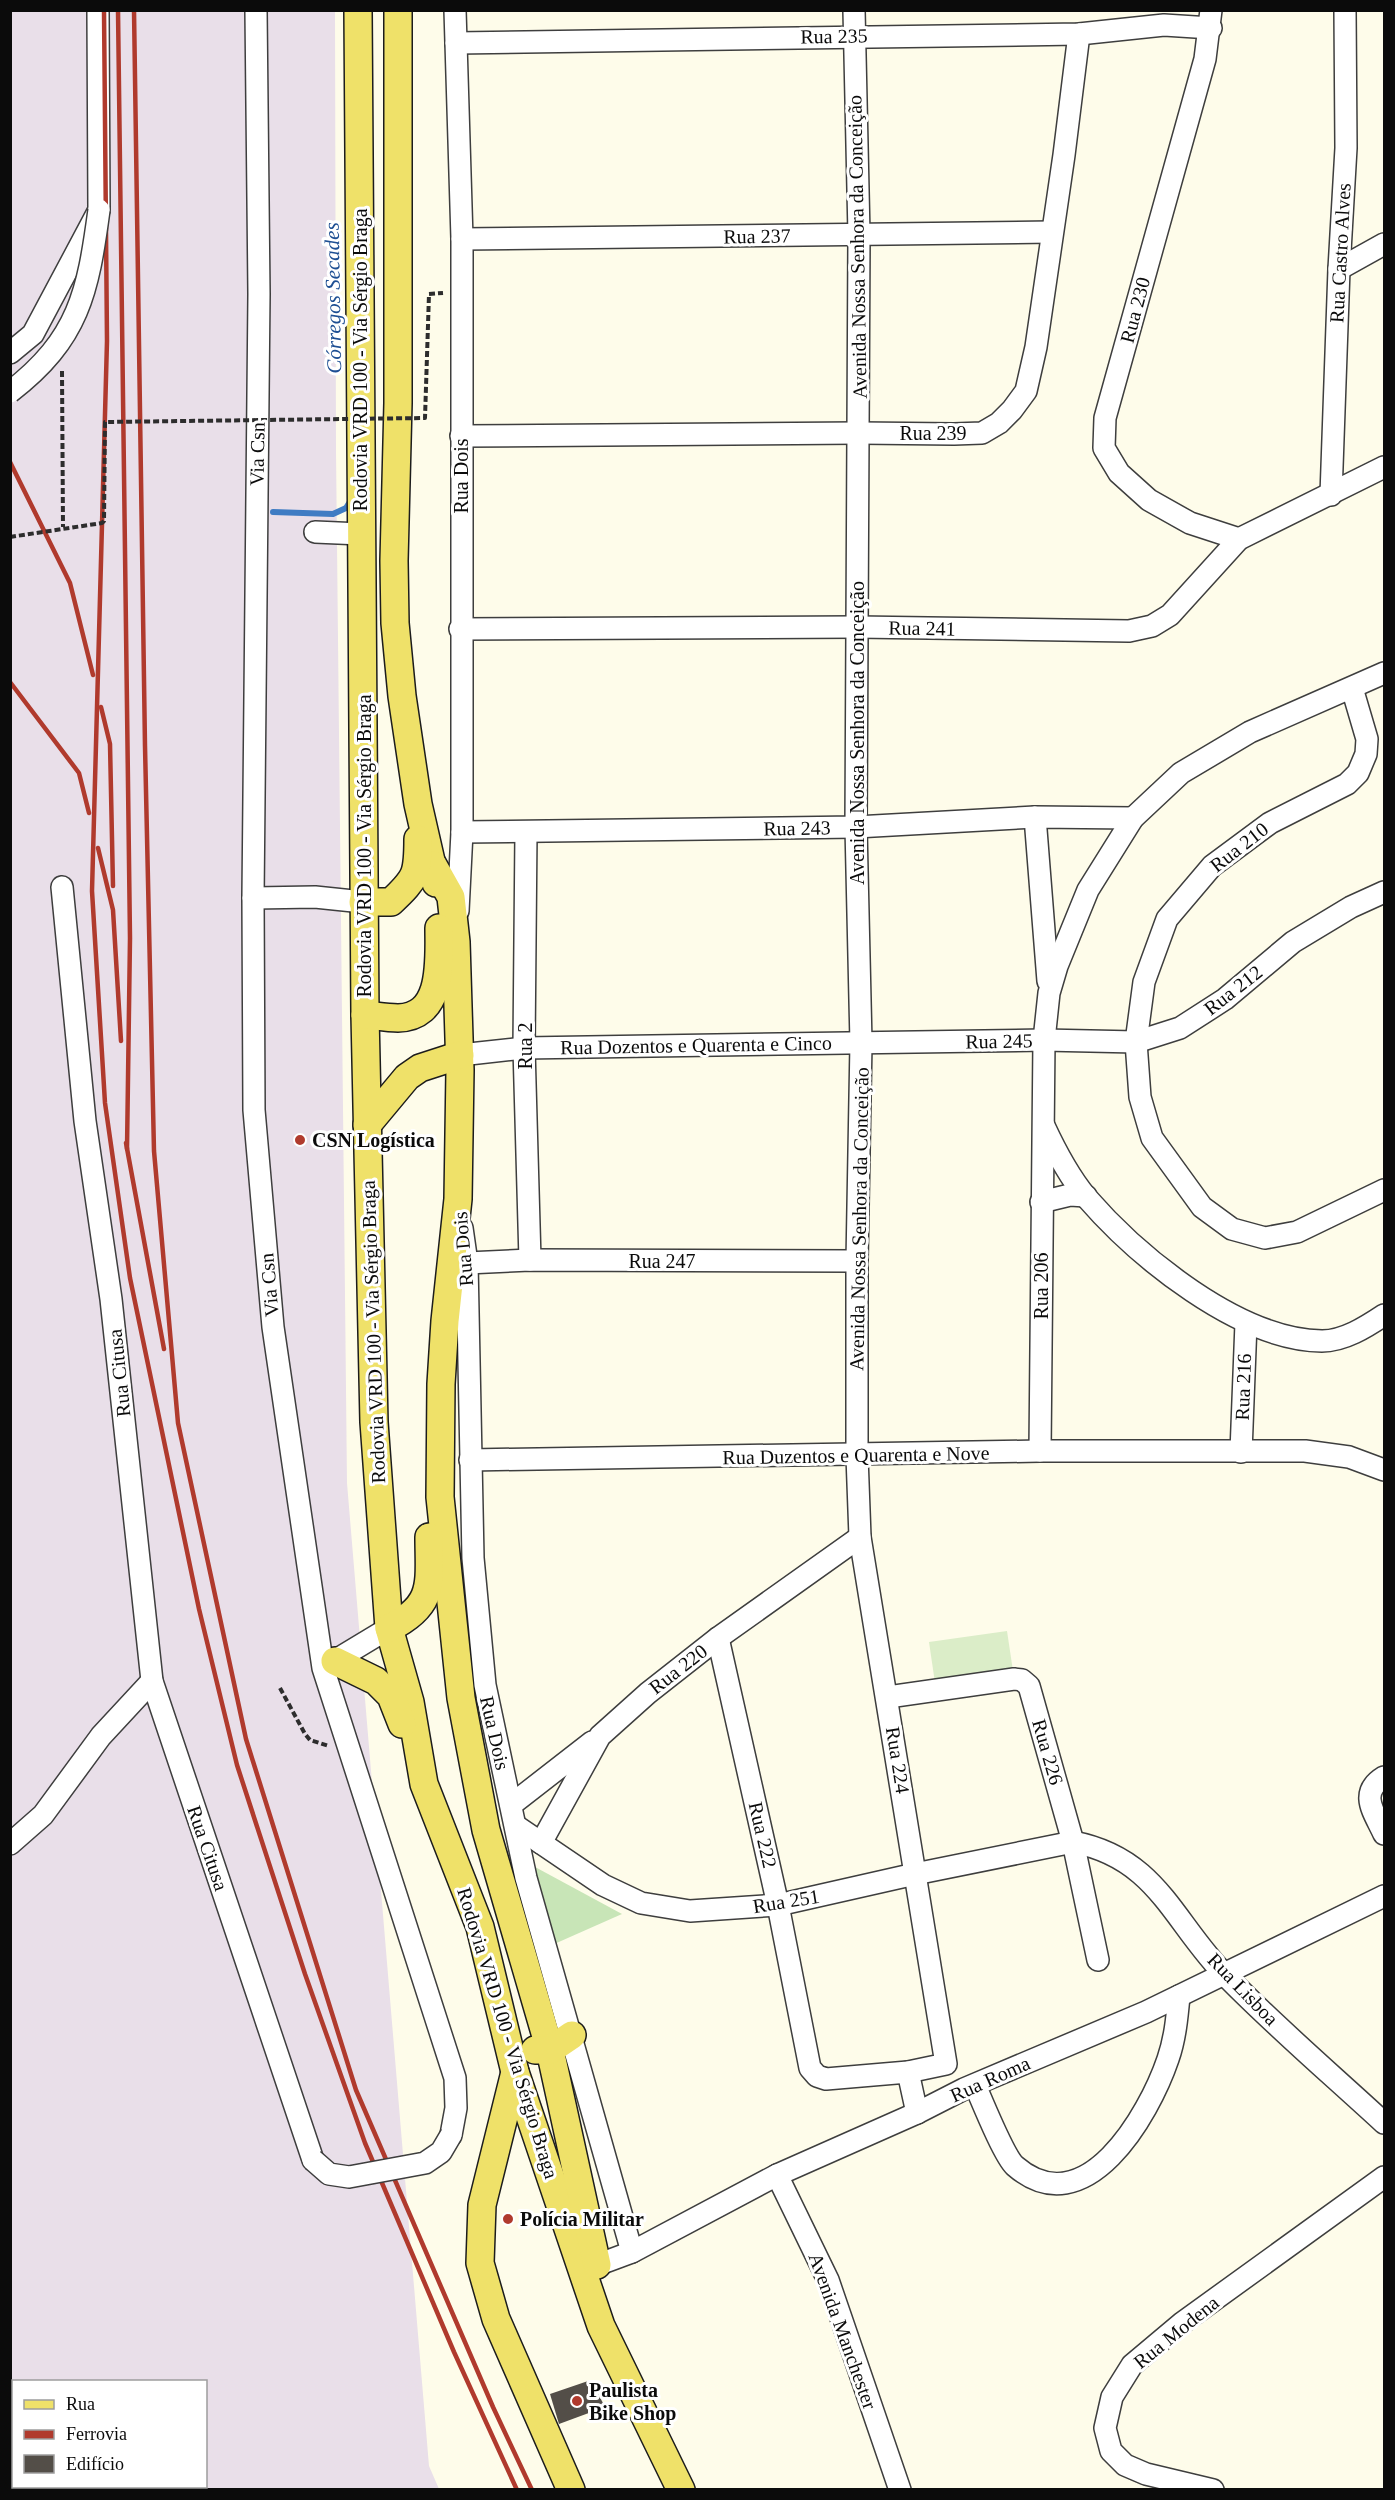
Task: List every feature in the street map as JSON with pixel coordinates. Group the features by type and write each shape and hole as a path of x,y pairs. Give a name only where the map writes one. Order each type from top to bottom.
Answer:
{"main road":[{"name":"Rodovia VRD 100 - Via Sérgio Braga","path":"358,10 363,902 367,1125 374,1422 389,1628 410,1702 424,1784 480,1927 515,2072 601,2326 681,2490"},
{"name":"Rodovia VRD 100 - Via Sérgio Braga","path":"398,10 398,403 395,602 401,687 418,804 433,866 451,897 456,942 460,1055 458,1199 441,1384 440,1497 461,1698 486,1830 561,2043 597,2265 608,2302 653,2415 668,2460"},
{"path":"363,902 392,902 406,889 418,871 418,804"},
{"path":"365,1015 400,1018 418,1013 432,999 437,980 439,904 433,866"},
{"path":"367,1125 407,1077 420,1068 460,1055"},
{"path":"389,1628 409,1618 421,1606 427,1593 431,1448 445,1321"},
{"path":"329,1665 376,1681 391,1696 424,1784"},
{"path":"480,1927 527,2046 540,2051 561,2043"},
{"path":"515,2072 482,2205 480,2263 496,2319 572,2490"}],"street":[{"path":"10,392 45,363 64,339 77,311 92,260 99,210 98,10"},
{"name":"Via Csn","path":"256,10 259,294 253,898 254,1110 273,1327 329,1665"},
{"name":"Rua Dois","path":"455,10 462,239 460,629 462,832 456,942"},
{"name":"Avenida Nossa Senhora da Conceição","path":"854,10 859,235 856,827 861,1043 857,1261 857,1456"},
{"name":"Rua Castro Alves","path":"1331,495 1346,148 1345,10"},
{"name":"Rua 235","path":"456,42 1079,34 1211,19"},
{"name":"Rua 230","path":"1211,19 1205,59 1105,418 1104,448 1119,473 1149,500 1190,523 1239,539"},
{"name":"Rua 239","path":"461,436 982,432 999,423 1026,391 1036,347 1079,34"},
{"path":"10,353 33,334 99,210"},
{"name":"Rua 237","path":"462,239 1052,232"},
{"path":"1339,270 1384,244"},
{"path":"1239,539 1384,467"},
{"path":"315,532 361,534"},
{"name":"Rua 241","path":"460,629 857,627 1130,631 1152,626 1170,615 1239,539"},
{"path":"1049,993 1057,966 1088,890 1133,818 1181,773 1250,732 1384,673"},
{"name":"Rua 210","path":"1352,688 1367,739 1366,754 1358,773 1347,783 1270,823 1212,866 1167,919 1144,982 1136,1042 1140,1097 1152,1138 1202,1207 1232,1229 1265,1238 1297,1232 1384,1190"},
{"path":"1035,817 1049,993"},
{"name":"Rua 243","path":"462,832 856,827 1035,817 1133,818"},
{"name":"Rua 2","path":"526,832 524,1048 530,1260"},
{"name":"Rua Citusa","path":"62,887 85,1121 111,1299 152,1682 314,2160 329,2174 349,2177 425,2163 441,2152 451,2135 456,2108 455,2078 349,1751 329,1665"},
{"name":"Rua 212","path":"1136,1042 1180,1028 1225,999 1293,942 1351,907 1384,892"},
{"path":"253,898 315,897 363,902"},
{"name":"Rua 206","path":"1040,1451 1041,1120 1044,1040 1049,993"},
{"name":"Rua 245","path":"861,1043 1044,1040 1136,1042"},
{"name":"Rua Dozentos e Quarenta e Cinco","path":"460,1055 524,1048 861,1043"},
{"path":"1041,1120 1060,1161 1086,1196 1135,1245 1172,1275 1246,1323 1283,1336 1324,1341 1358,1332 1384,1315"},
{"path":"1041,1202 1057,1197 1086,1196"},
{"name":"Rua Dois","path":"458,1199 467,1263 473,1558 484,1686 561,2043 632,2252"},
{"name":"Rua 247","path":"467,1263 530,1260 857,1261"},
{"name":"Rua 216","path":"1241,1452 1246,1323"},
{"name":"Rua Duzentos e Quarenta e Nove","path":"470,1460 857,1456 1040,1451 1241,1452"},
{"path":"1241,1452 1305,1451 1349,1457 1384,1470"},
{"name":"Rua 224","path":"857,1456 860,1537 888,1696 946,2064 908,2072"},
{"name":"Rua 220","path":"541,1843 600,1736 648,1693 718,1638 860,1537"},
{"path":"329,1665 389,1628"},
{"name":"Rua 222","path":"718,1638 778,1905 810,2068 817,2076 826,2079 908,2072"},
{"name":"Rua 226","path":"888,1696 1014,1679 1022,1680 1029,1686 1073,1842 1098,1960"},
{"path":"10,1844 42,1815 101,1736 152,1682"},
{"path":"511,1805 600,1736"},
{"path":"1384,1777 1374,1783 1370,1793 1370,1804 1384,1834"},
{"name":"Rua 251","path":"516,1826 603,1885 641,1902 690,1911 778,1905 1073,1842"},
{"name":"Rua Lisboa","path":"1073,1842 1093,1845 1126,1860 1157,1887 1225,1975 1384,2123"},
{"name":"Rua Roma","path":"597,2265 632,2252 777,2175 1225,1975 1384,1896"},
{"path":"975,2085 1012,2164 1028,2176 1051,2184 1074,2182 1098,2169 1134,2128 1155,2092 1169,2058 1176,2032 1179,1996"},
{"path":"908,2072 917,2113"},
{"name":"Avenida Manchester","path":"777,2175 828,2280 900,2490"},
{"name":"Rua Modena","path":"1213,2490 1146,2474 1125,2466 1111,2451 1105,2428 1112,2397 1132,2365 1182,2323 1384,2177"}],"path":[{"path":"10,537 104,521 105,422 425,418 429,294"},
{"path":"62,369 63,527"},
{"path":"280,1688 310,1740 349,1751"}],"shaded area":[{"path":"11,11 335,11 336,451 347,1483 429,2466 439,2489 11,2490"}],"green space":[{"path":"1007,1631 1013,1671 935,1683 929,1642"},
{"path":"524,1861 622,1914 552,1945"}],"building":[{"name":"Paulista Bike Shop","path":"591,2380 605,2407 559,2424 550,2394"}],"waterway":[{"name":"Córregos Secades","path":"273,512 333,514 346,508 351,500"}],"railway":[{"path":"104,10 107,341 92,891 105,1103 130,1278 199,1609 237,1765 305,1974 365,2143 454,2352 517,2490"},
{"path":"118,10 130,938 127,1149"},
{"path":"134,10 145,746 154,1151 178,1423 246,1739 356,2090 493,2407 532,2490"},
{"path":"10,462 70,583 93,675"},
{"path":"10,682 79,773 89,813"},
{"path":"101,707 110,744 113,886"},
{"path":"98,848 113,910 121,1041"},
{"path":"126,1143 164,1349"}],"place":[{"name":"CSN Logística","path":"300,1140"},
{"name":"Polícia Militar","path":"508,2219"},
{"name":"Paulista Bike Shop","path":"577,2401"}]}
